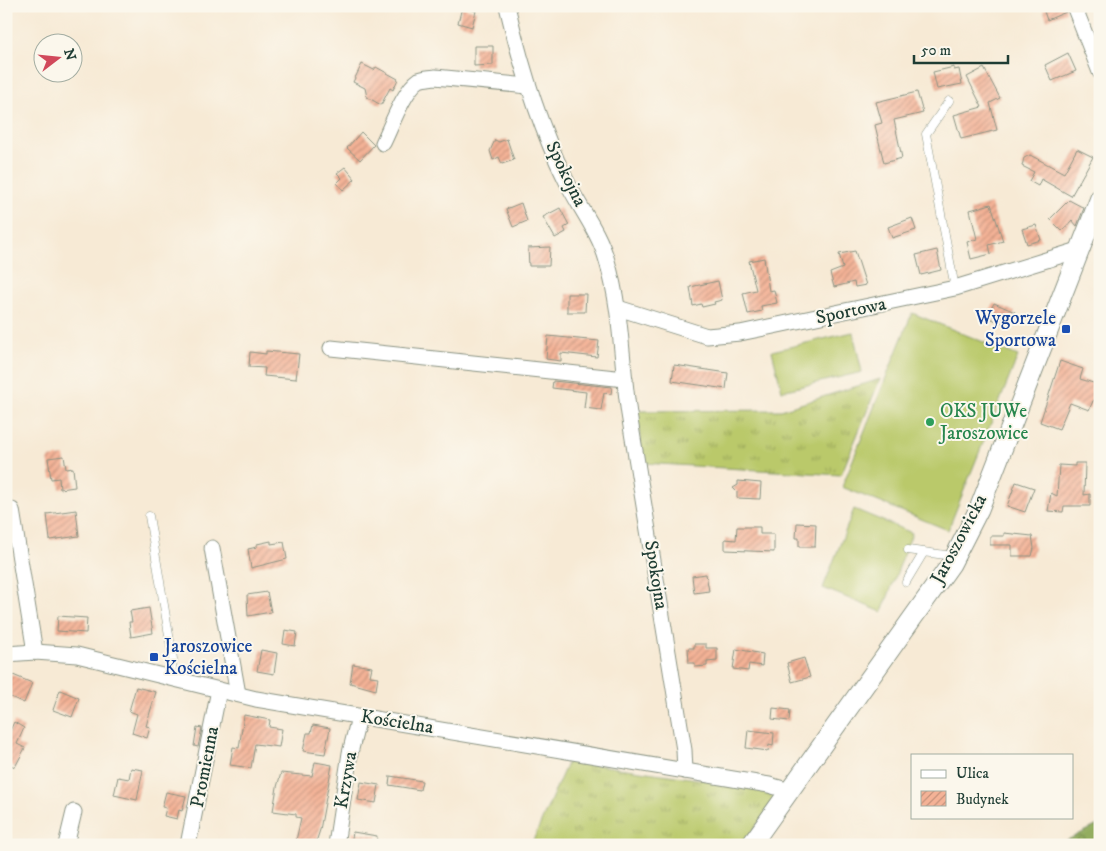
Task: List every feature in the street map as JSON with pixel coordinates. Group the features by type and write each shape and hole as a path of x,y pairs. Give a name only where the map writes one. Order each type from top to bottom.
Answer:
{"street":[{"name":"Spokojna","path":"506,6 528,86 565,179 597,236 607,259 618,308 629,411 684,750 685,771"},
{"path":"1074,6 1100,72"},
{"path":"383,143 401,105 414,85 421,79 435,77 528,86"},
{"name":"Jaroszowicka","path":"751,845 955,556 979,509 1082,249 1100,198"},
{"name":"Sportowa","path":"618,308 707,336 740,333 955,288 1082,249"},
{"path":"331,348 626,379"},
{"path":"12,510 35,652"},
{"path":"212,548 238,694"},
{"name":"Kościelna","path":"6,654 35,652 77,655 238,694 359,717 769,785 790,791"},
{"name":"Promienna","path":"188,845 220,690"},
{"name":"Krzywa","path":"336,845 350,753 359,717"},
{"path":"66,845 74,812"}],"lane":[{"path":"950,100 926,134 955,288"},
{"path":"149,516 173,660 171,677"},
{"path":"908,550 955,556"},
{"path":"906,582 924,552"}],"green space":[{"name":"OKS JUWe Jaroszowice","path":"912,313 1018,356 948,530 842,487"},
{"path":"853,332 862,372 782,391 772,351"},
{"path":"880,379 841,475 643,463 637,411 781,410"},
{"path":"854,509 912,533 882,612 823,588"},
{"path":"568,761 769,789 777,798 742,845 531,845"},
{"path":"1100,824 1100,845 1057,845"}],"building":[{"path":"1042,6 1065,6 1066,12 1047,20"},
{"path":"462,7 476,11 472,27 458,23"},
{"path":"474,46 493,46 493,65 474,66"},
{"path":"1068,53 1076,71 1052,81 1045,65"},
{"path":"362,64 374,70 376,67 398,79 393,90 390,88 381,105 367,97 365,88 353,82"},
{"path":"954,67 954,70 959,69 962,84 937,89 933,72"},
{"path":"984,68 1000,98 990,103 997,130 961,139 954,115 982,107 967,77"},
{"path":"917,92 923,113 894,120 902,158 884,163 875,125 882,123 876,102"},
{"path":"361,132 374,145 360,160 347,148"},
{"path":"507,139 514,160 502,164 499,157 493,160 490,151 495,140 499,142"},
{"path":"1077,149 1093,157 1071,196 1041,179 1038,186 1029,181 1034,172 1022,166 1024,158 1030,155 1064,173"},
{"path":"345,167 355,179 343,190 337,183 342,178 337,173"},
{"path":"1069,200 1084,208 1077,226 1072,220 1062,231 1050,219"},
{"path":"521,203 527,221 513,227 506,209"},
{"path":"991,204 1003,241 989,245 991,254 971,259 967,242 977,239 970,210"},
{"path":"560,208 569,225 564,228 566,232 555,238 543,217"},
{"path":"912,218 916,230 892,238 888,227"},
{"path":"1036,225 1041,240 1027,244 1022,229"},
{"path":"550,247 549,266 529,266 528,248"},
{"path":"937,250 941,270 921,275 916,255"},
{"path":"855,251 866,285 855,287 854,282 834,287 830,273 843,268 839,254"},
{"path":"764,258 769,291 774,290 777,303 761,306 762,311 748,314 743,293 756,290 749,261"},
{"path":"718,281 722,300 702,307 701,304 693,306 690,287"},
{"path":"567,294 586,294 585,312 567,312"},
{"path":"994,303 1015,312 1009,326 987,317"},
{"path":"548,336 599,341 597,357 561,353 561,361 546,359"},
{"path":"266,351 299,354 296,379 264,376 265,368 249,367 250,352 266,354"},
{"path":"1060,361 1083,369 1080,379 1100,385 1100,398 1093,401 1089,410 1070,403 1059,429 1040,422"},
{"path":"674,365 728,373 726,389 672,381"},
{"path":"553,381 612,387 611,394 604,393 601,410 584,408 586,392 552,388"},
{"path":"64,456 66,469 73,468 75,487 60,489 59,478 51,479 48,458"},
{"path":"1075,463 1085,463 1084,495 1090,494 1090,506 1064,506 1063,512 1048,511 1051,493 1057,496 1059,465 1075,466"},
{"path":"738,481 761,483 760,499 737,498 737,492 733,488 738,485"},
{"path":"1016,482 1034,488 1025,512 1007,506"},
{"path":"76,510 79,536 50,540 47,514"},
{"path":"797,523 816,524 815,547 799,547 799,538 796,538"},
{"path":"737,527 760,527 760,534 774,534 774,552 725,550 725,539 736,540"},
{"path":"1004,533 1032,536 1034,548 1032,556 1012,556 1012,545 990,545 990,536 1004,536"},
{"path":"271,541 271,544 284,542 287,559 251,568 248,549 257,547 257,544"},
{"path":"706,574 709,591 694,593 692,576"},
{"path":"267,592 271,612 248,616 247,595"},
{"path":"149,608 153,633 131,637 129,622 132,622 130,611"},
{"path":"58,616 87,618 86,633 57,631"},
{"path":"285,630 297,632 295,646 283,644"},
{"path":"694,644 706,644 706,648 717,648 717,661 707,662 707,666 695,667 695,663 689,663 688,648 694,648"},
{"path":"736,649 763,654 762,666 749,664 748,671 733,669"},
{"path":"261,650 277,653 274,674 257,671"},
{"path":"804,658 810,677 792,682 787,663"},
{"path":"353,664 372,667 370,676 378,677 376,690 350,683"},
{"path":"6,672 32,683 24,703 6,695"},
{"path":"136,687 156,692 146,726 150,727 147,738 132,733 137,714 129,711"},
{"path":"60,690 79,698 72,717 53,710"},
{"path":"773,708 790,710 789,721 772,719"},
{"path":"244,715 270,720 269,727 282,729 279,747 255,744 251,768 230,765 233,747 239,748"},
{"path":"14,722 24,728 17,744 25,748 15,767 6,763 6,739"},
{"path":"313,725 330,728 325,754 303,751 307,733 311,733"},
{"path":"197,727 202,728 198,747 194,746"},
{"path":"748,730 774,733 773,746 769,745 768,751 746,748"},
{"path":"315,762 332,765 320,830 315,845 295,845 301,818 296,817 296,814 273,811 277,787 281,773 312,776"},
{"path":"131,768 143,770 137,800 114,795 118,777 129,779"},
{"path":"390,776 422,781 420,790 389,785"},
{"path":"361,782 379,785 376,803 358,800"},
{"path":"166,792 186,796 182,811 179,810 177,819 164,816 166,808 162,807"},
{"path":"353,832 377,836 376,845 351,845"}],"place":[{"name":"Wygorzele Sportowa","path":"1066,329"},
{"name":"OKS JUWe Jaroszowice","path":"930,422"},
{"name":"Jaroszowice Kościelna","path":"154,657"}]}
